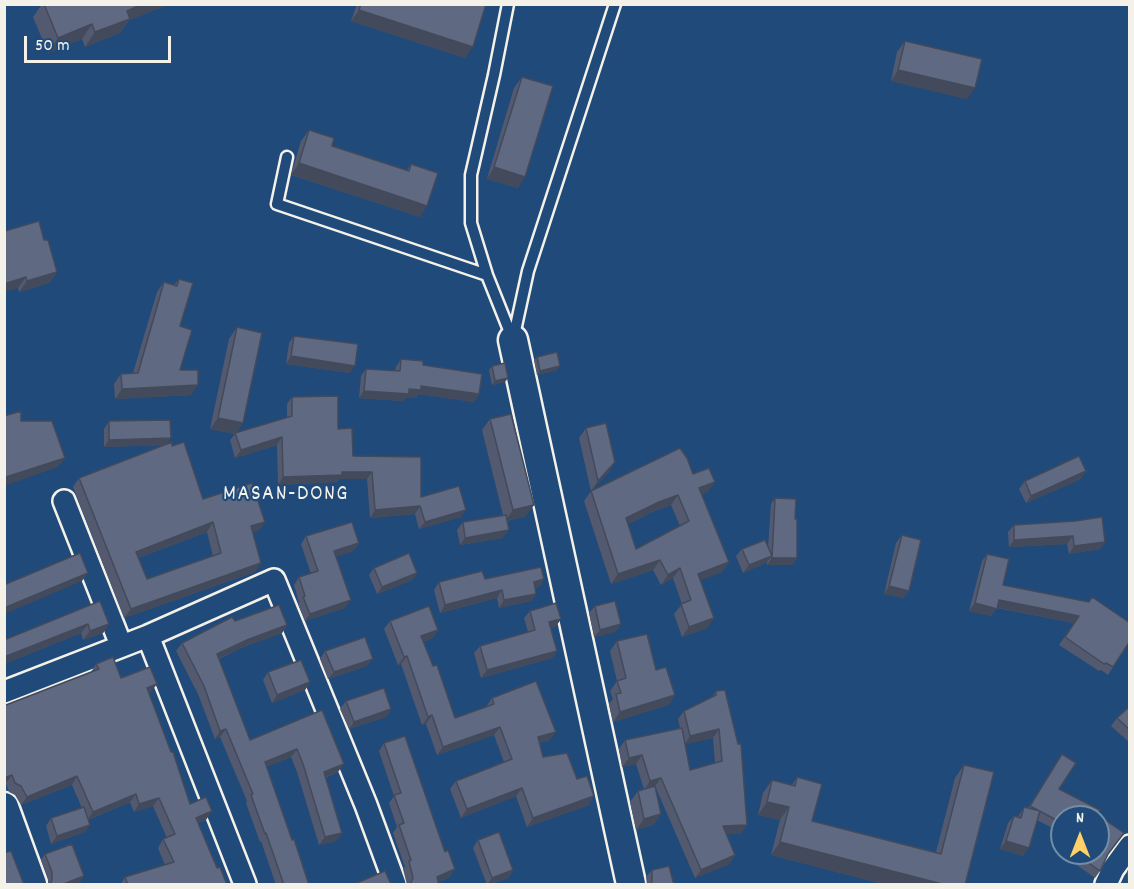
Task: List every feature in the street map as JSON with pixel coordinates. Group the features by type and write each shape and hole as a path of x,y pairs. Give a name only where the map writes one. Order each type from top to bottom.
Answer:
{"street":[{"path":"513,340 631,885"},
{"path":"64,501 121,645"},
{"path":"4,692 148,636 274,580 366,805 395,885"},
{"path":"148,636 245,885"},
{"path":"4,807 32,885"},
{"path":"1106,885 1113,869 1130,846"}],"lane":[{"path":"508,4 471,175 471,223 487,275 513,340"},
{"path":"513,340 528,271 615,4"},
{"path":"287,157 277,204 487,275"}],"building":[{"path":"44,4 142,4 127,11 130,19 95,32 92,24 58,38"},
{"path":"361,4 486,4 473,47 359,10"},
{"path":"905,41 982,59 975,88 898,70"},
{"path":"522,77 553,86 525,177 494,167"},
{"path":"309,130 334,138 332,146 409,171 411,164 438,173 427,206 299,163"},
{"path":"39,221 44,240 48,240 57,272 27,281 26,277 4,284 4,230"},
{"path":"179,279 193,283 180,326 192,330 180,370 198,370 198,385 122,389 121,374 138,373 164,282 177,286"},
{"path":"237,327 262,333 243,423 218,418"},
{"path":"294,336 358,344 355,366 291,356"},
{"path":"557,352 560,366 540,371 537,357"},
{"path":"401,359 423,361 423,365 482,374 479,394 421,386 421,390 409,389 409,394 364,391 366,369 400,371"},
{"path":"505,363 508,378 495,381 492,366"},
{"path":"338,396 338,429 352,428 353,456 421,457 421,497 459,486 466,510 425,522 420,506 375,510 372,472 283,477 282,437 241,450 235,433 292,416 292,397"},
{"path":"21,411 21,421 52,421 65,458 6,477 4,473 4,416"},
{"path":"511,414 534,505 513,510 490,419"},
{"path":"170,420 171,438 109,440 109,421"},
{"path":"606,423 615,462 598,481 586,428"},
{"path":"172,442 172,446 184,442 203,499 252,483 265,522 251,526 261,563 131,609 79,478","holes":["213,522 221,553 147,579 136,552"]},
{"path":"680,448 693,474 709,468 715,482 699,488 729,562 698,574 714,618 689,627 681,604 691,600 680,568 668,575 660,560 618,574 591,491","holes":["678,495 689,521 636,549 626,518"]},
{"path":"1079,456 1086,471 1031,496 1025,481"},
{"path":"775,498 796,499 797,558 772,558"},
{"path":"506,515 509,530 465,538 463,522"},
{"path":"1102,517 1105,542 1074,546 1073,536 1014,540 1014,525"},
{"path":"352,522 359,543 334,551 351,600 310,614 303,597 305,596 299,577 318,571 306,536"},
{"path":"902,535 921,540 909,591 889,586"},
{"path":"765,540 772,556 749,565 742,549"},
{"path":"80,553 88,573 4,608 4,579 6,584"},
{"path":"409,553 417,573 382,587 374,568"},
{"path":"987,554 1009,559 1003,585 1089,602 1092,597 1130,623 1130,641 1113,667 1104,664 1065,637 1079,616 999,600 997,609 975,603"},
{"path":"541,567 544,579 534,582 536,594 504,600 502,590 445,605 439,582 482,571 485,579"},
{"path":"100,601 109,624 90,631 88,624 4,657 4,640"},
{"path":"615,601 621,624 600,630 595,606"},
{"path":"556,603 561,619 549,622 557,651 487,670 480,646 535,630 530,611"},
{"path":"279,605 287,625 217,654 250,740 322,710 344,764 324,772 342,833 325,837 297,749 265,762 309,885 284,885 251,795 253,794 226,729 220,731 204,686 182,643 232,617 235,621"},
{"path":"429,606 438,630 421,636 433,666 437,665 455,718 494,704 492,698 536,681 556,732 538,737 543,757 567,753 577,779 587,776 594,796 533,818 522,788 467,809 456,781 512,759 500,727 443,747 432,715 428,717 407,656 404,657 390,621"},
{"path":"647,634 656,670 666,667 675,695 620,712 616,694 621,693 617,681 626,678 617,641"},
{"path":"365,637 373,659 334,672 325,651"},
{"path":"113,657 121,678 150,667 157,684 147,688 171,752 173,752 190,804 206,797 212,811 196,818 217,868 220,867 227,885 128,885 125,877 174,862 163,839 175,834 159,798 139,804 136,794 93,812 77,776 27,797 21,786 15,783 12,775 4,778 4,702 6,705 99,669 96,664"},
{"path":"301,660 310,682 277,695 268,672"},
{"path":"384,688 391,709 354,722 346,701"},
{"path":"725,690 738,744 741,744 747,825 723,826 735,855 701,870 661,778 650,781 642,755 629,758 625,740 682,728 690,770 722,761 719,729 690,736 684,711 716,695 716,691"},
{"path":"1130,706 1130,730 1117,718"},
{"path":"405,736 445,852 448,850 455,869 437,877 439,885 410,885 413,878 409,861 411,860 399,825 404,823 394,795 401,793 384,743"},
{"path":"1062,754 1076,763 1059,789 1090,805 1050,805 1050,817 1030,806"},
{"path":"964,765 994,772 965,885 946,885 780,842 789,807 767,802 772,780 795,786 797,777 822,784 812,821 941,854"},
{"path":"655,786 661,814 644,819 638,791"},
{"path":"84,807 90,825 57,836 51,818"},
{"path":"1024,807 1040,811 1029,848 1006,841 1014,816 1021,818"},
{"path":"1110,823 1124,833 1110,851"},
{"path":"499,832 513,870 492,878 478,840"},
{"path":"72,844 84,876 61,885 50,885 52,872 45,854"},
{"path":"11,851 25,885 4,885 4,853"},
{"path":"1092,865 1103,865 1100,871"},
{"path":"669,866 674,885 651,885 652,870"},
{"path":"385,871 392,885 352,885"}],"district":[{"name":"MASAN-DONG","path":"286,496"}]}
